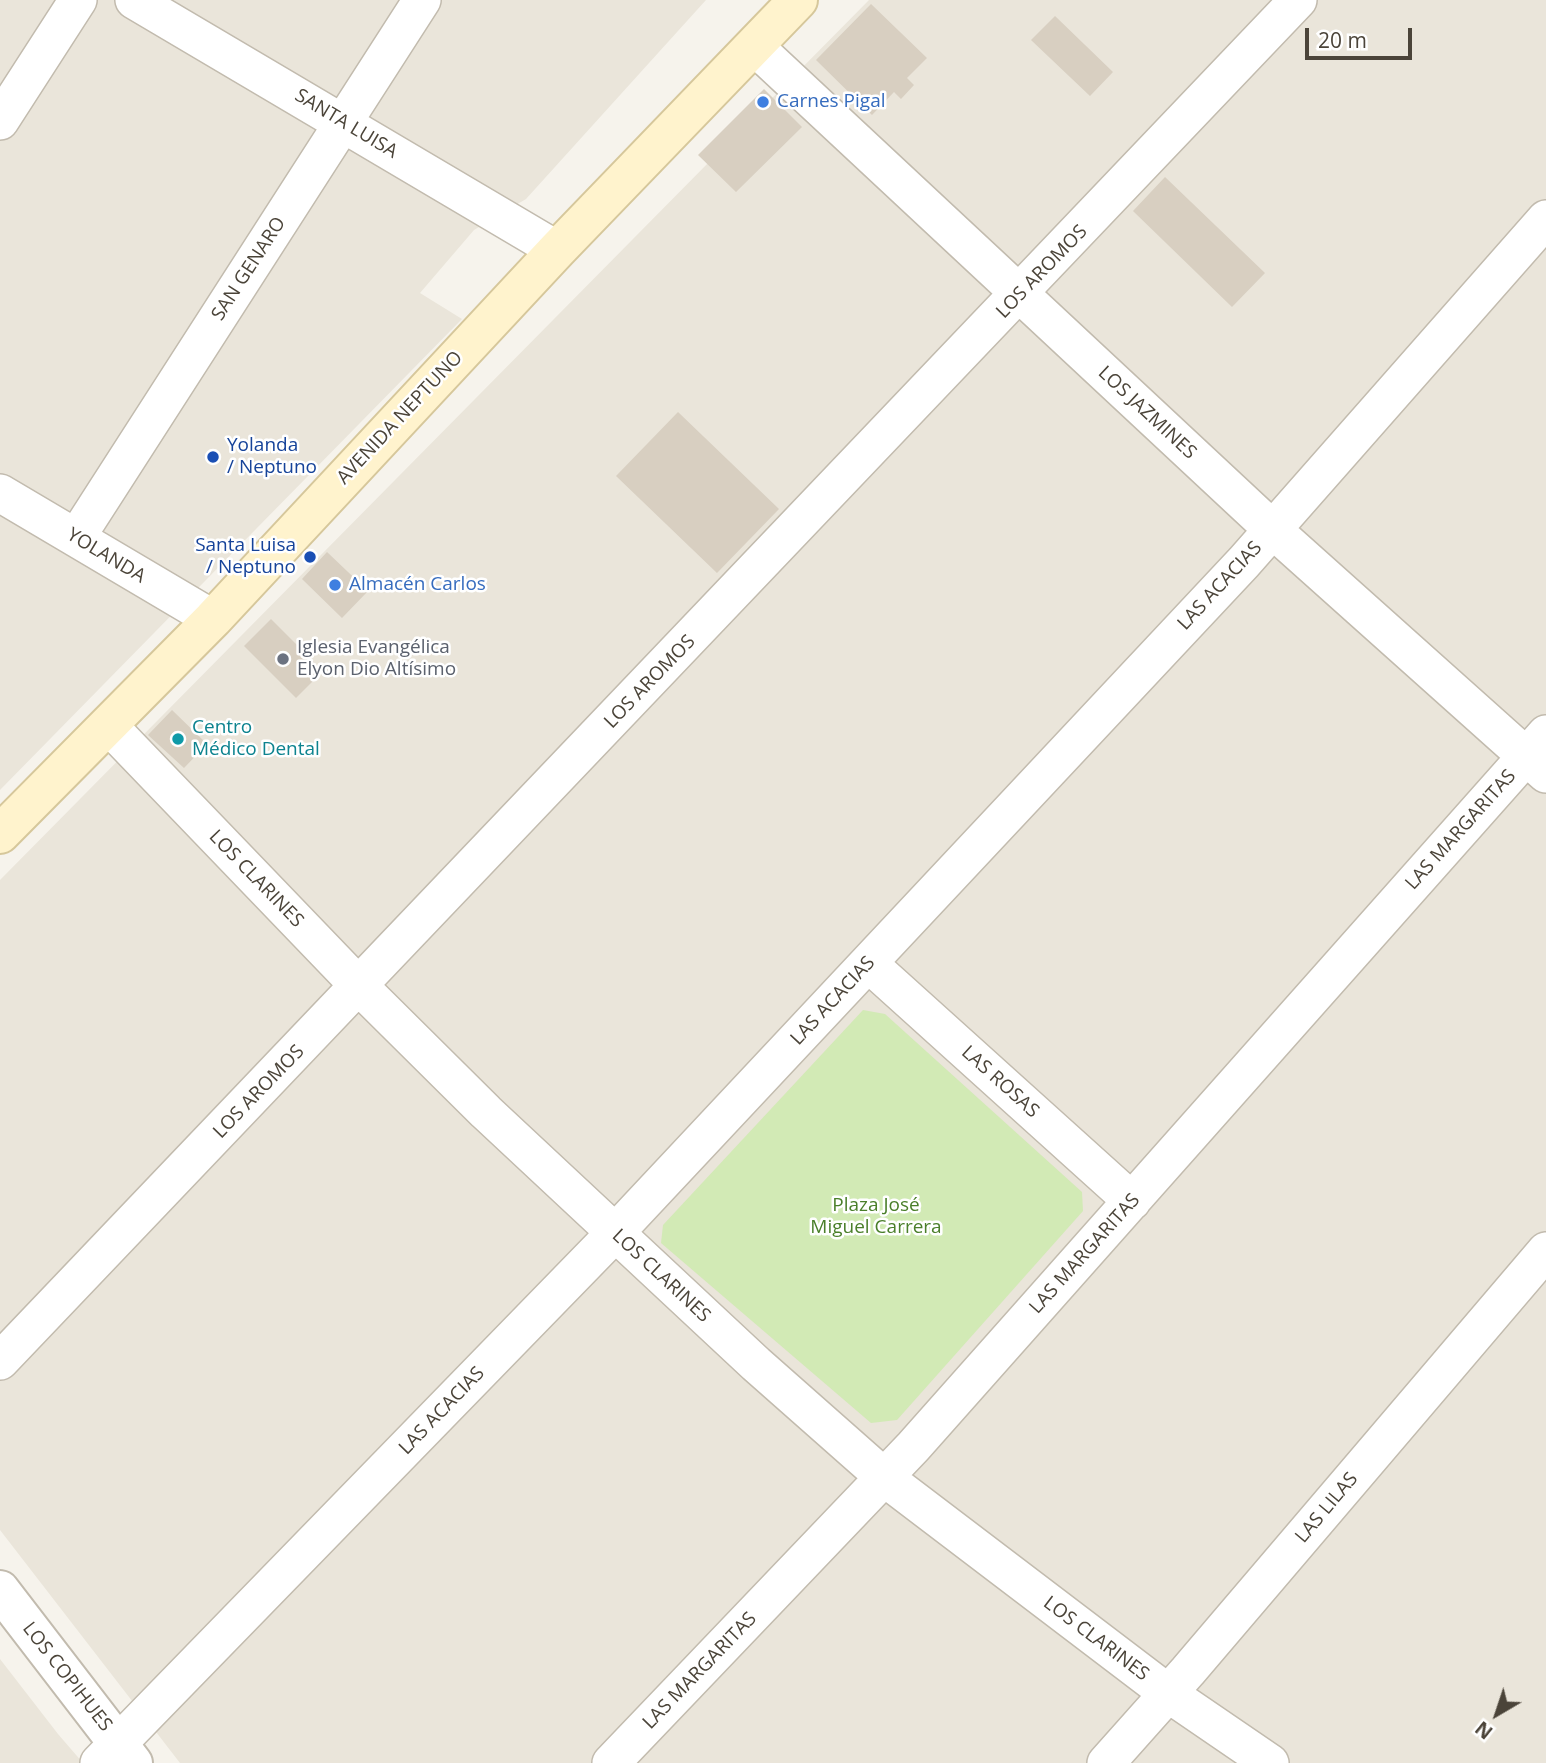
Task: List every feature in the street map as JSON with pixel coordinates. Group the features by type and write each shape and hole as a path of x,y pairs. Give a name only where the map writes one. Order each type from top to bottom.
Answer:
{"main road":[{"name":"AVENIDA NEPTUNO","path":"0,834 213,619 557,250 798,0"}],"street":[{"path":"0,121 78,0"},
{"name":"SANTA LUISA","path":"134,0 557,250"},
{"name":"SAN GENARO","path":"76,538 422,0"},
{"name":"LOS AROMOS","path":"0,1361 1298,0"},
{"name":"LOS JAZMINES","path":"754,46 1272,529 1539,755"},
{"name":"LAS ACACIAS","path":"117,1757 614,1234 1272,529 1546,219"},
{"name":"YOLANDA","path":"0,493 213,619"},
{"name":"LOS CLARINES","path":"108,725 360,986 614,1234 885,1478 1169,1694 1270,1763"},
{"name":"LAS MARGARITAS","path":"611,1763 885,1478 1132,1201 1539,755"},
{"name":"LAS ROSAS","path":"868,963 1132,1201"},
{"name":"LAS LILAS","path":"1106,1763 1169,1694 1546,1251"},
{"name":"LOS COPIHUES","path":"0,1590 117,1757"}],"shaded area":[{"path":"0,0 706,0 526,199 474,230 420,293 462,319 0,790"},
{"path":"869,0 1546,0 1546,1763 180,1763 0,1530 0,880"},
{"path":"0,1659 58,1734 83,1763 0,1763"}],"green space":[{"name":"Plaza José Miguel Carrera","path":"863,1010 885,1014 1082,1192 1083,1211 897,1420 871,1423 661,1243 663,1225"}],"building":[{"path":"871,4 927,58 907,78 914,85 901,99 894,92 872,115 816,60"},
{"path":"1055,16 1113,72 1090,96 1031,40"},
{"path":"764,89 802,127 736,192 698,155"},
{"path":"1165,177 1265,273 1232,307 1133,211"},
{"path":"678,412 779,509 717,573 616,476"},
{"name":"Almacén Carlos","path":"327,552 368,591 342,618 302,579"},
{"name":"Iglesia Evangélica Elyon Dio Altísimo","path":"271,619 323,671 296,698 244,646"},
{"name":"Centro Médico Dental","path":"172,710 207,744 184,768 148,735"}],"place":[{"name":"Carnes Pigal","path":"763,102"},
{"name":"Yolanda / Neptuno","path":"213,457"},
{"name":"Santa Luisa / Neptuno","path":"310,557"},
{"name":"Almacén Carlos","path":"335,585"},
{"name":"Iglesia Evangélica Elyon Dio Altísimo","path":"283,659"},
{"name":"Centro Médico Dental","path":"178,739"}]}
